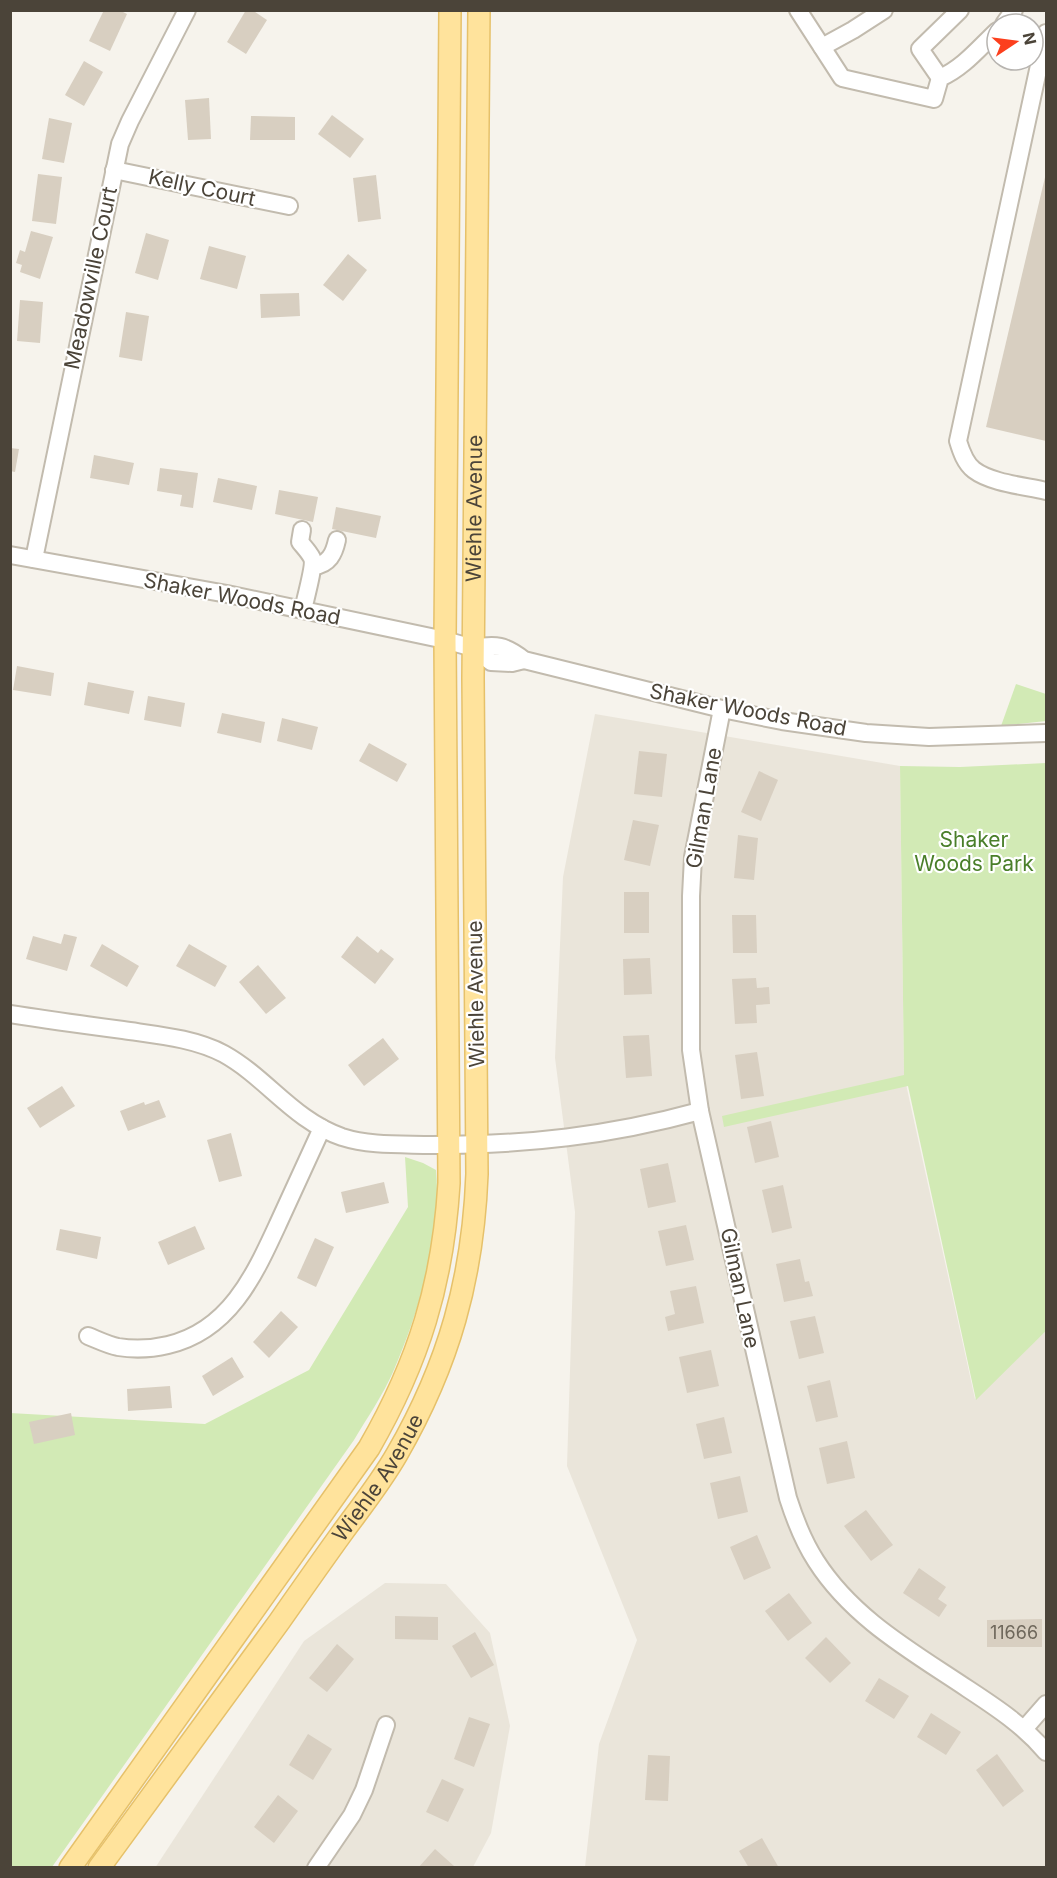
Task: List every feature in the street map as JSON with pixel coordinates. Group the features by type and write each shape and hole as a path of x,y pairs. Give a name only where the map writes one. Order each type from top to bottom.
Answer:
{"main road":[{"name":"Wiehle Avenue","path":"70,1868 353,1471 386,1419 419,1345 438,1277 447,1214 449,1144 445,640 450,10"},
{"name":"Wiehle Avenue","path":"99,1868 370,1495 396,1455 417,1416 443,1357 468,1273 476,1206 477,1145 472,648 479,10"}],"street":[{"name":"Meadowville Court","path":"34,559 120,144 129,121 187,10"},
{"path":"798,10 842,78 934,99 940,78"},
{"path":"822,47 884,10"},
{"path":"940,78 920,49 960,10"},
{"path":"1047,33 958,441 963,456 972,469 987,477 1047,491"},
{"path":"940,78 952,73 985,43"},
{"name":"Kelly Court","path":"114,170 289,206"},
{"path":"302,530 300,542 311,556 314,566"},
{"path":"303,610 310,574 314,566 327,561 334,553 337,540"},
{"name":"Shaker Woods Road","path":"10,555 228,594 445,640 472,648 491,645 510,649 524,660 722,710 782,721 866,733 929,737 1047,733"},
{"name":"Gilman Lane","path":"722,710 693,858 691,1050 700,1111 788,1498 799,1529 815,1559 831,1583 851,1605 876,1627 1024,1728 1047,1752"},
{"path":"10,1014 176,1038 206,1047 222,1053 243,1066 285,1104 322,1128 341,1137 362,1142 477,1145 535,1142 648,1125 700,1111"},
{"path":"88,1336 116,1346 154,1349 197,1335 216,1322 232,1307 259,1266 322,1128"},
{"path":"1024,1728 1047,1704"},
{"path":"316,1868 333,1846 356,1808 386,1725"}],"shaded area":[{"path":"595,714 900,766 904,1075 975,1399 1046,1331 1046,1867 585,1867 599,1744 637,1640 567,1466 575,1212 555,1058 563,877"},
{"path":"385,1583 446,1584 490,1633 510,1726 491,1833 473,1867 155,1868 304,1641"}],"green space":[{"path":"1016,684 1046,694 1046,721 1001,726"},
{"name":"Shaker Woods Park","path":"1046,763 1046,1331 976,1400 908,1086 724,1127 722,1116 904,1075 900,766 960,767"},
{"path":"405,1157 436,1170 435,1221 427,1273 420,1299 403,1349 385,1389 354,1440 52,1867 11,1867 10,1413 205,1424 309,1370 408,1207"}],"building":[{"path":"104,10 119,10 127,14 110,51 89,41"},
{"path":"246,10 252,10 267,20 246,54 227,42"},
{"path":"84,61 103,72 84,106 65,95"},
{"path":"209,98 211,139 188,140 185,100"},
{"path":"332,115 364,139 350,158 318,134"},
{"path":"251,116 295,117 295,140 250,140"},
{"path":"49,118 72,123 64,163 42,159"},
{"path":"1046,173 1046,441 986,427"},
{"path":"38,174 62,177 56,224 32,221"},
{"path":"376,175 381,219 358,222 353,178"},
{"path":"31,231 53,237 40,279 20,272 22,265 16,263 20,250 25,252"},
{"path":"146,233 169,240 158,280 135,273"},
{"path":"209,246 246,256 237,289 200,279"},
{"path":"348,254 367,270 343,301 323,285"},
{"path":"299,293 300,316 261,318 260,294"},
{"path":"20,300 43,302 40,343 17,341"},
{"path":"126,312 149,316 142,361 119,357"},
{"path":"10,448 19,449 15,472 10,471"},
{"path":"94,455 134,463 129,485 90,478"},
{"path":"160,468 198,473 193,508 180,506 182,495 157,491"},
{"path":"218,478 257,486 252,510 213,502"},
{"path":"279,490 318,497 313,522 275,514"},
{"path":"336,507 381,516 376,538 332,529"},
{"path":"17,666 54,673 51,696 13,690"},
{"path":"88,682 134,691 129,714 84,705"},
{"path":"148,696 185,703 181,727 144,720"},
{"path":"222,713 265,722 261,743 217,733"},
{"path":"282,718 318,727 312,750 277,741"},
{"path":"369,743 407,764 397,782 359,761"},
{"path":"639,751 667,754 662,797 634,794"},
{"path":"759,771 778,780 761,821 741,812"},
{"path":"633,820 659,825 650,866 624,860"},
{"path":"738,835 758,838 754,880 734,878"},
{"path":"624,892 649,892 649,933 624,933"},
{"path":"732,915 756,915 757,953 733,953"},
{"path":"64,934 77,937 67,971 26,959 33,936 61,944"},
{"path":"357,936 378,953 381,949 394,959 375,984 341,957"},
{"path":"102,944 139,966 127,987 90,966"},
{"path":"189,944 227,966 215,987 176,966"},
{"path":"650,958 652,994 624,995 623,959"},
{"path":"258,965 286,998 266,1014 239,982"},
{"path":"756,978 757,988 769,987 770,1004 756,1005 757,1023 735,1024 732,979"},
{"path":"649,1035 652,1076 626,1078 623,1036"},
{"path":"383,1038 399,1059 364,1086 348,1065"},
{"path":"757,1052 764,1096 741,1099 735,1055"},
{"path":"62,1086 75,1106 40,1128 27,1108"},
{"path":"159,1100 166,1117 128,1131 120,1111 144,1102 145,1105"},
{"path":"771,1121 779,1157 755,1163 747,1127"},
{"path":"231,1133 242,1176 219,1182 207,1140"},
{"path":"668,1163 676,1202 648,1208 640,1169"},
{"path":"384,1182 389,1203 346,1213 341,1192"},
{"path":"783,1185 792,1228 772,1233 762,1190"},
{"path":"686,1225 694,1260 666,1266 658,1231"},
{"path":"195,1226 205,1249 168,1265 158,1242"},
{"path":"60,1229 101,1237 97,1259 56,1250"},
{"path":"315,1238 334,1247 316,1287 297,1278"},
{"path":"800,1259 805,1282 809,1281 813,1296 784,1302 776,1264"},
{"path":"696,1286 704,1323 668,1331 665,1317 675,1314 670,1291"},
{"path":"281,1311 298,1327 269,1358 253,1342"},
{"path":"815,1316 824,1353 799,1359 790,1321"},
{"path":"711,1350 719,1386 687,1393 679,1357"},
{"path":"232,1357 244,1377 213,1396 202,1376"},
{"path":"830,1380 838,1417 816,1422 807,1386"},
{"path":"170,1386 172,1408 128,1411 127,1389"},
{"path":"71,1413 75,1435 34,1444 29,1422"},
{"path":"724,1417 732,1453 704,1459 696,1424"},
{"path":"847,1441 855,1478 827,1484 819,1448"},
{"path":"740,1476 748,1512 718,1519 710,1483"},
{"path":"866,1510 893,1545 871,1561 844,1526"},
{"path":"757,1535 771,1568 744,1580 730,1547"},
{"path":"919,1568 946,1587 938,1599 947,1605 939,1617 903,1593"},
{"path":"789,1593 812,1623 788,1641 765,1611"},
{"path":"395,1616 438,1617 438,1640 395,1639"},
{"path":"1042,1619 1042,1647 987,1647 987,1620"},
{"path":"475,1632 494,1665 471,1678 452,1646"},
{"path":"826,1637 851,1663 830,1683 805,1658"},
{"path":"337,1644 354,1659 327,1692 309,1678"},
{"path":"879,1678 909,1696 894,1719 865,1701"},
{"path":"931,1713 961,1732 946,1755 917,1737"},
{"path":"469,1717 490,1724 474,1767 454,1759"},
{"path":"308,1734 332,1749 313,1780 289,1765"},
{"path":"997,1754 1024,1791 1003,1807 976,1770"},
{"path":"648,1755 670,1756 668,1801 645,1800"},
{"path":"442,1779 464,1789 448,1822 426,1812"},
{"path":"278,1795 298,1811 274,1843 254,1827"},
{"path":"762,1838 779,1868 749,1868 739,1851"},
{"path":"435,1849 454,1866 453,1868 418,1868"}]}
